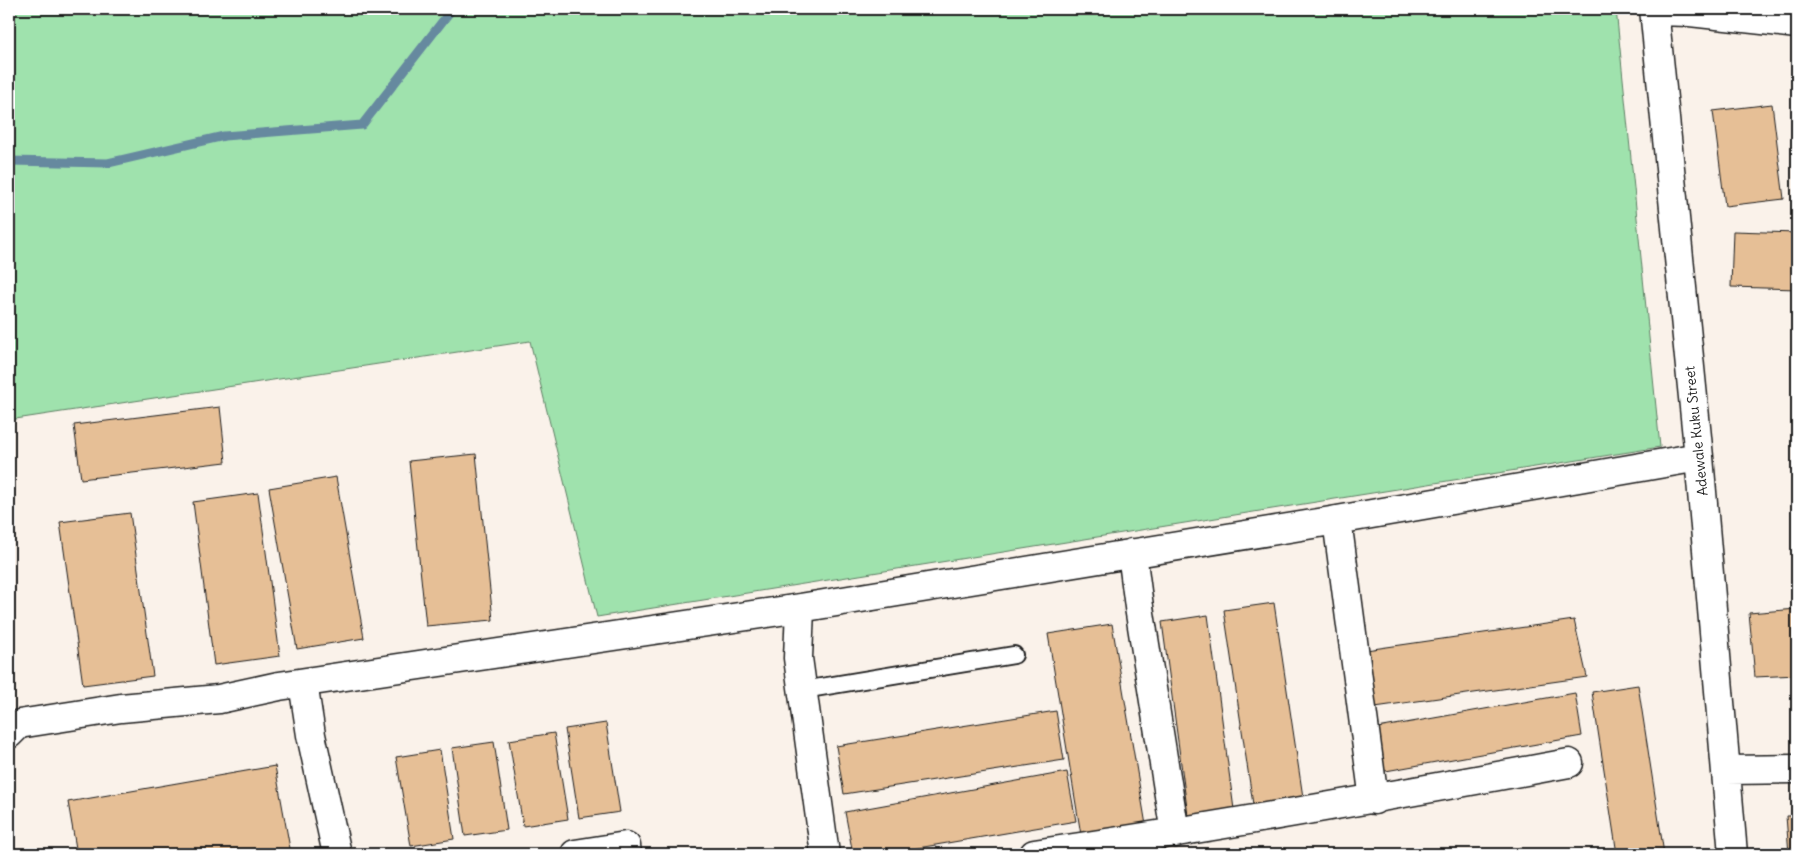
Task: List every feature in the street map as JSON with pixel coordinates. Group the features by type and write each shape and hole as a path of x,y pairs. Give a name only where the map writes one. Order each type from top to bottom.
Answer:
{"street":[{"path":"1654,10 1690,12 1797,24"},
{"name":"Adewale Kuku Street","path":"1654,10 1700,457 1733,854"},
{"path":"9,734 19,724 27,722 121,708 219,699 303,683 800,608 1337,520 1700,457"},
{"path":"1337,520 1374,800"},
{"path":"1132,553 1175,833"},
{"path":"800,608 798,658 825,854"},
{"path":"303,683 311,734 337,854"},
{"path":"1034,854 1374,800 1569,763"},
{"path":"1727,770 1797,769"},
{"path":"575,854 626,846 626,854"}],"lane":[{"path":"803,690 1014,655"}],"green space":[{"path":"9,9 1616,9 1660,447 597,617 530,341 9,420"}],"building":[{"path":"1772,104 1784,199 1725,206 1713,111"},
{"path":"1733,231 1797,233 1797,289 1731,287"},
{"path":"220,407 226,462 81,479 74,425"},
{"path":"476,454 493,620 426,626 409,461"},
{"path":"336,477 364,638 297,649 269,488"},
{"path":"258,493 280,656 214,665 193,502"},
{"path":"130,513 153,676 83,685 60,522"},
{"path":"1274,603 1304,804 1254,811 1224,610"},
{"path":"1797,609 1797,675 1755,677 1749,613"},
{"path":"1208,615 1235,817 1189,823 1162,622"},
{"path":"1574,620 1587,677 1375,707 1366,650"},
{"path":"1112,624 1147,831 1082,841 1048,634"},
{"path":"1638,685 1664,854 1617,854 1592,692"},
{"path":"1575,693 1582,736 1380,772 1372,729"},
{"path":"1056,711 1064,760 844,794 836,746"},
{"path":"606,723 620,812 579,818 565,729"},
{"path":"554,733 568,819 523,826 509,740"},
{"path":"494,742 507,830 465,836 452,748"},
{"path":"440,750 454,839 411,846 396,757"},
{"path":"275,766 291,854 77,854 68,802"},
{"path":"1067,772 1076,821 883,854 853,854 845,812"},
{"path":"1786,816 1797,816 1797,854 1789,854"},
{"path":"1521,848 1522,854 1480,854"}],"waterway":[{"path":"9,161 108,163 224,136 362,125 452,9"}]}
